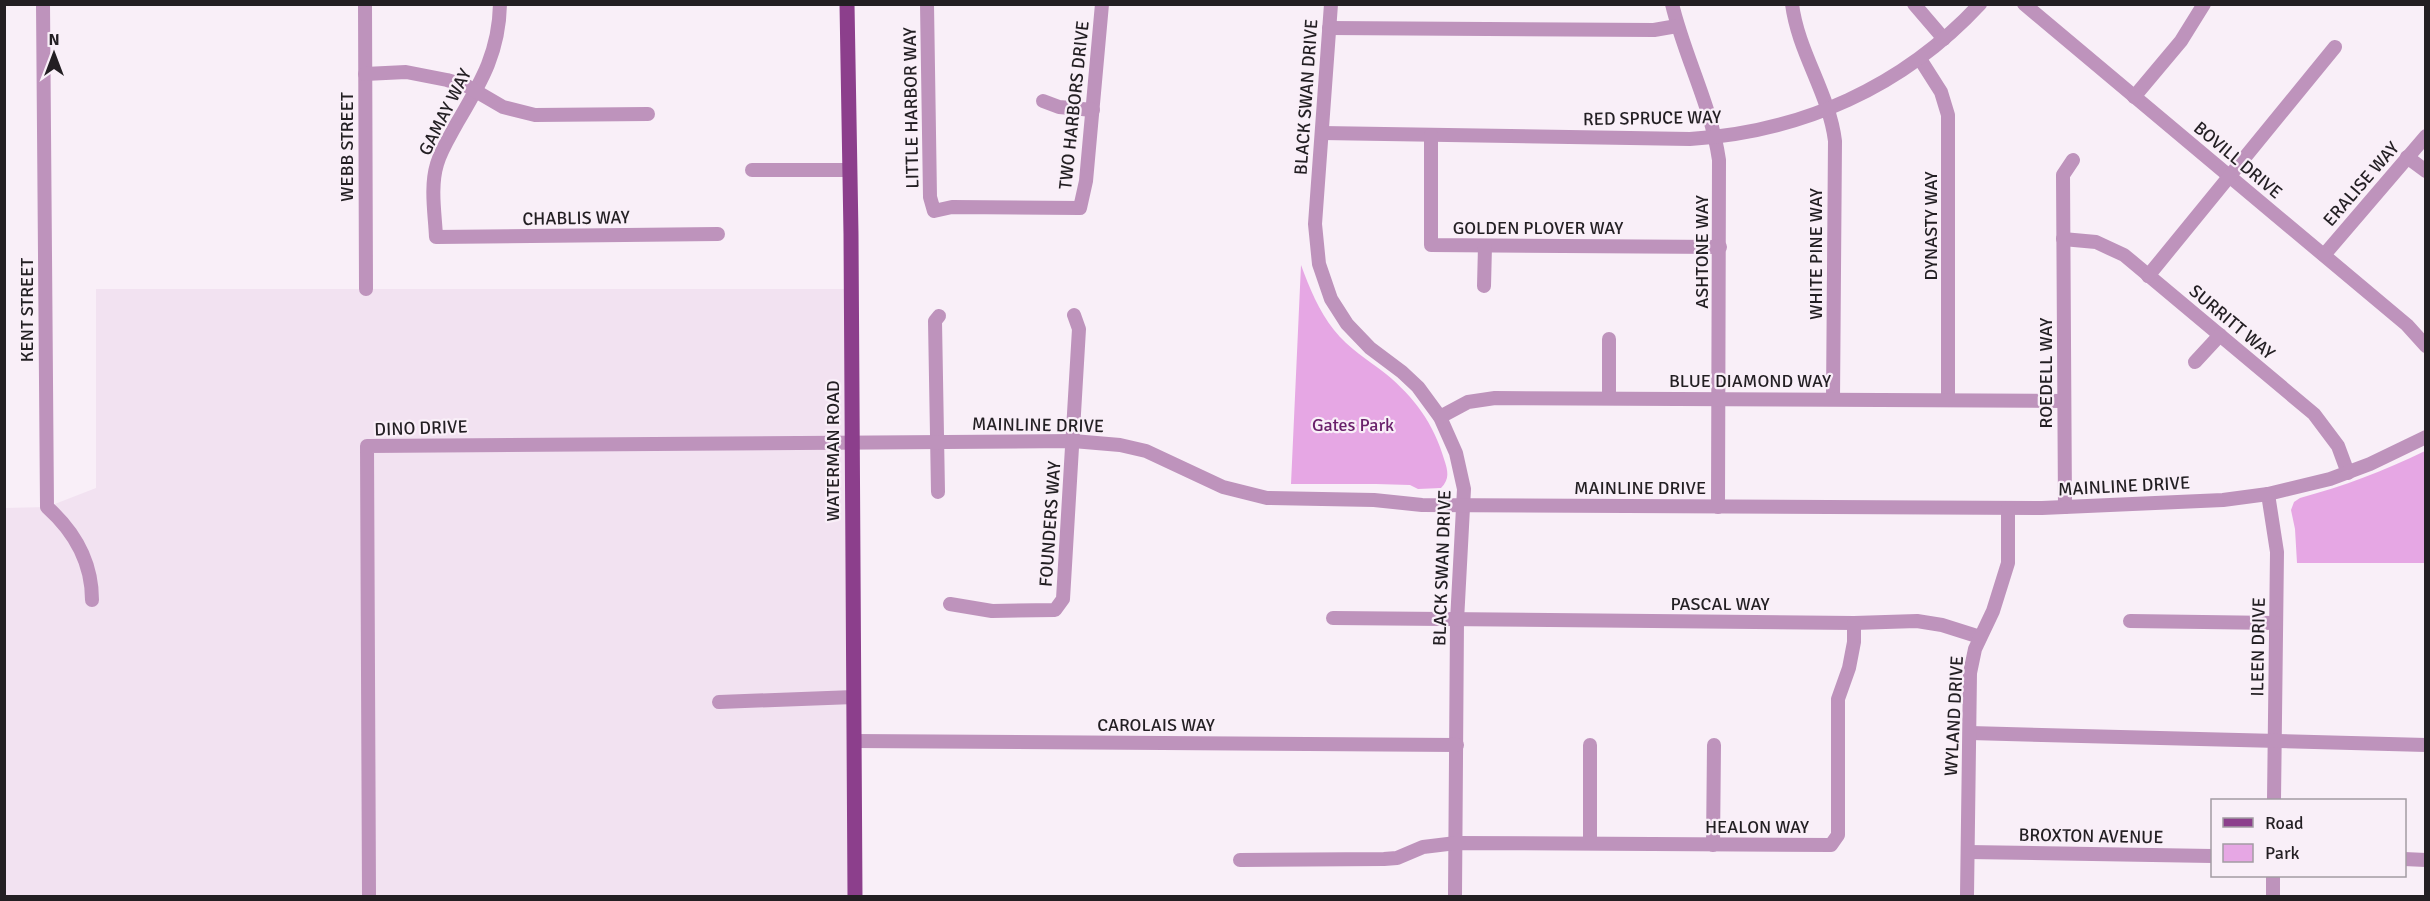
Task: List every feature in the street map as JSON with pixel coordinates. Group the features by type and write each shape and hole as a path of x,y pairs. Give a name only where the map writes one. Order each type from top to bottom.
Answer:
{"main road":[{"name":"WATERMAN ROAD","path":"847,4 855,897"}],"street":[{"name":"KENT STREET","path":"42,4 46,507 58,517 78,543 85,557 92,582 92,600"},
{"name":"WEBB STREET","path":"365,4 366,289"},
{"name":"GAMAY WAY","path":"436,237 434,185 437,164 445,145 488,68 496,45 500,4"},
{"name":"LITTLE HARBOR WAY","path":"927,4 930,197 934,211 952,207 1080,208"},
{"name":"TWO HARBORS DRIVE","path":"1080,208 1086,181 1094,110 1102,4"},
{"name":"BLACK SWAN DRIVE","path":"1331,4 1315,243 1325,285 1340,314 1358,337 1418,387 1440,417 1456,453 1461,471 1464,505 1457,621 1455,897"},
{"name":"ASHTONE WAY","path":"1672,4 1677,26 1706,100 1716,137 1720,189 1719,507"},
{"name":"WHITE PINE WAY","path":"1792,4 1794,21 1828,110 1835,141 1833,399"},
{"path":"1914,4 1944,39"},
{"name":"RED SPRUCE WAY","path":"1322,133 1690,139 1781,126 1828,110 1877,87 1920,59 1980,4"},
{"path":"2134,97 2181,41 2204,4"},
{"name":"BOVILL DRIVE","path":"2032,7 2134,97 2407,325 2426,346"},
{"path":"1329,28 1654,30 1677,26"},
{"path":"2148,276 2334,48"},
{"name":"DYNASTY WAY","path":"1920,59 1941,92 1948,116 1948,400"},
{"path":"365,74 406,72 427,75 467,86 503,107 535,115 648,114"},
{"path":"1043,101 1059,107 1094,110"},
{"name":"GOLDEN PLOVER WAY","path":"1431,135 1431,245 1720,247"},
{"name":"ERALISE WAY","path":"2324,255 2426,136"},
{"path":"2407,157 2426,171"},
{"name":"ROEDELL WAY","path":"2065,507 2063,175 2073,160"},
{"path":"752,170 849,170"},
{"name":"CHABLIS WAY","path":"436,237 718,234"},
{"name":"SURRITT WAY","path":"2063,239 2089,241 2111,248 2148,276 2314,414 2338,446 2348,472"},
{"path":"1485,246 1485,286"},
{"path":"1073,441 1079,329 1074,315"},
{"path":"938,492 935,321 939,316"},
{"path":"2195,362 2220,335"},
{"path":"1609,339 1609,398"},
{"name":"BLUE DIAMOND WAY","path":"1440,417 1457,407 1483,399 2064,401"},
{"name":"MAINLINE DRIVE","path":"852,442 1073,441 1120,445 1146,451 1222,486 1267,498 1464,505 2008,508 2223,500 2268,494 2348,472 2426,437"},
{"name":"FOUNDERS WAY","path":"950,604 992,611 1055,610 1063,599 1073,441"},
{"name":"DINO DRIVE","path":"369,897 367,446 852,442"},
{"name":"ILEEN DRIVE","path":"2268,494 2277,552 2274,799"},
{"name":"WYLAND DRIVE","path":"1967,897 1971,673 1975,649 1993,611 2008,563 2008,508"},
{"name":"PASCAL WAY","path":"1333,618 1457,621 1854,623 1917,621 1942,625 1980,637"},
{"path":"2130,621 2276,623"},
{"name":"HEALON WAY","path":"1240,860 1397,858 1423,847 1456,843 1831,845 1838,835 1838,699 1849,668 1854,642 1854,623"},
{"path":"719,702 854,698"},
{"path":"1970,733 2426,745"},
{"name":"CAROLAIS WAY","path":"854,741 1457,745"},
{"path":"1590,745 1590,843"},
{"path":"1713,845 1714,745"},
{"name":"BROXTON AVENUE","path":"1968,852 2211,856"},
{"path":"2406,859 2426,860"},
{"path":"2273,877 2273,897"}],"shaded area":[{"path":"96,289 852,289 855,896 5,896 4,508 47,507 96,488"}],"green space":[{"name":"Gates Park","path":"1301,265 1315,299 1334,330 1352,348 1396,383 1429,423 1440,446 1446,467 1447,478 1441,488 1418,489 1410,485 1376,484 1291,484"},
{"path":"2425,451 2425,563 2297,563 2295,529 2291,510 2294,502 2300,498 2364,478"}]}
